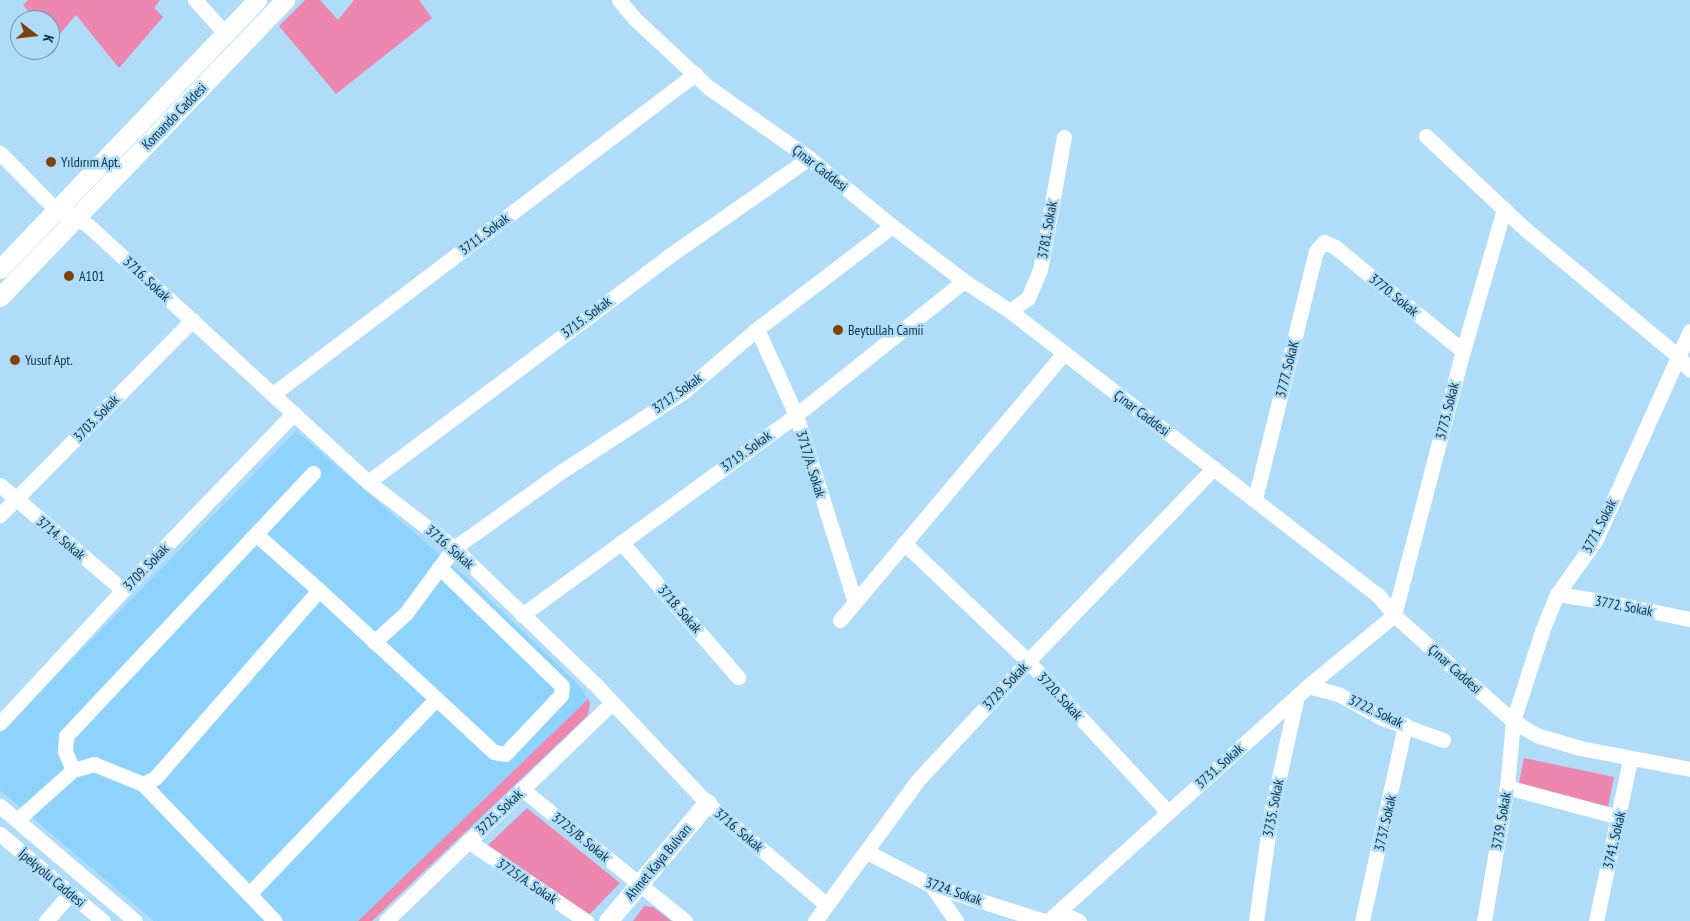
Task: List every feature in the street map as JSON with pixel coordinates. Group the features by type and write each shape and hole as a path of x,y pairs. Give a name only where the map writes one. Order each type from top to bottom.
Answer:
{"main road":[{"name":"Komando Caddesi","path":"0,269 257,0"},
{"name":"Komando Caddesi","path":"0,297 285,0"},
{"name":"Ahmet Kaya Bulvarı","path":"608,921 707,803"}],"street":[{"path":"195,0 225,33"},
{"name":"Çınar Caddesi","path":"619,0 634,18 708,87 809,158 892,226 964,281 1010,311 1378,595 1394,615 1513,721 1536,734 1580,748 1690,769"},
{"name":"3711. Sokak","path":"273,394 695,74"},
{"path":"1426,136 1504,209 1678,356 1690,370"},
{"name":"3781. Sokak","path":"1010,311 1028,298 1040,270 1064,137"},
{"path":"0,153 56,210"},
{"name":"3715. Sokak","path":"368,482 668,256 809,158"},
{"name":"3773. Sokak","path":"1394,615 1463,351 1504,209"},
{"name":"3716. Sokak","path":"56,210 77,217 368,482 454,548 594,683 707,803 827,905"},
{"name":"3717. Sokak","path":"374,642 406,613 454,548 562,471 683,392 757,329 892,226"},
{"name":"3770. Sokak","path":"1324,242 1335,246 1463,351"},
{"name":"3777. SokaK","path":"1255,499 1316,251 1324,242"},
{"name":"3719. Sokak","path":"522,615 796,415 964,281"},
{"name":"3703. Sokak","path":"0,515 192,320"},
{"name":"3717/A. Sokak","path":"757,329 796,415 855,602"},
{"name":"3771. Sokak","path":"1513,721 1542,631 1557,594 1595,541 1690,331"},
{"path":"840,620 1064,353"},
{"name":"3709. Sokak","path":"0,723 123,590 294,413"},
{"name":"3729. Sokak","path":"815,921 917,781 1028,661 1214,468"},
{"path":"73,770 65,751 66,736 257,535 313,473"},
{"name":"3714. Sokak","path":"0,485 15,500 123,590"},
{"path":"257,535 494,752 502,754 561,695 561,684 439,567"},
{"name":"3718. Sokak","path":"622,542 738,677"},
{"name":"3720. Sokak","path":"904,543 1028,661 1168,812"},
{"path":"143,784 155,778 319,590"},
{"name":"3772. Sokak","path":"1557,594 1608,602 1690,619"},
{"name":"3731. Sokak","path":"1049,921 1302,691 1394,615"},
{"name":"3722. Sokak","path":"1302,691 1338,694 1382,718 1443,740"},
{"name":"3735. Sokak","path":"1256,921 1271,813 1302,691"},
{"path":"250,893 436,699"},
{"name":"3725. Sokak","path":"386,921 612,704"},
{"name":"3739. Sokak","path":"1484,921 1507,787 1513,721"},
{"name":"3737. Sokak","path":"1362,921 1405,725"},
{"name":"3741. Sokak","path":"1596,921 1630,759"},
{"path":"17,820 73,770 94,764 143,784 275,921"},
{"path":"1507,787 1619,817"},
{"name":"3725/B. Sokak","path":"522,789 685,921"},
{"path":"0,806 135,921"},
{"name":"İpekyolu Caddesi","path":"0,834 103,921"},
{"name":"3725/A. Sokak","path":"468,841 586,921"},
{"name":"3724. Sokak","path":"867,852 931,885 1044,921"},
{"path":"931,885 956,921"},
{"path":"46,921 70,893"},
{"path":"1049,921 1070,917 1079,921"}],"shaded area":[{"path":"28,0 160,0 154,8 163,17 119,68 76,15 60,34 60,10 27,10 23,5"},
{"path":"305,0 320,0 338,20 354,0 419,0 432,18 336,94 279,26"},
{"path":"296,431 467,578 580,686 588,699 358,921 154,921 0,790 0,733"},
{"path":"588,699 590,703 588,715 372,921 358,921"},
{"path":"1524,758 1614,777 1608,808 1520,785"},
{"path":"527,808 620,883 588,916 488,845"},
{"path":"644,906 653,907 671,921 633,921"}],"place":[{"name":"Yıldırım Apt.","path":"51,162"},
{"name":"A101","path":"69,276"},
{"name":"Beytullah Camii","path":"838,330"},
{"name":"Yusuf Apt.","path":"15,360"}]}
